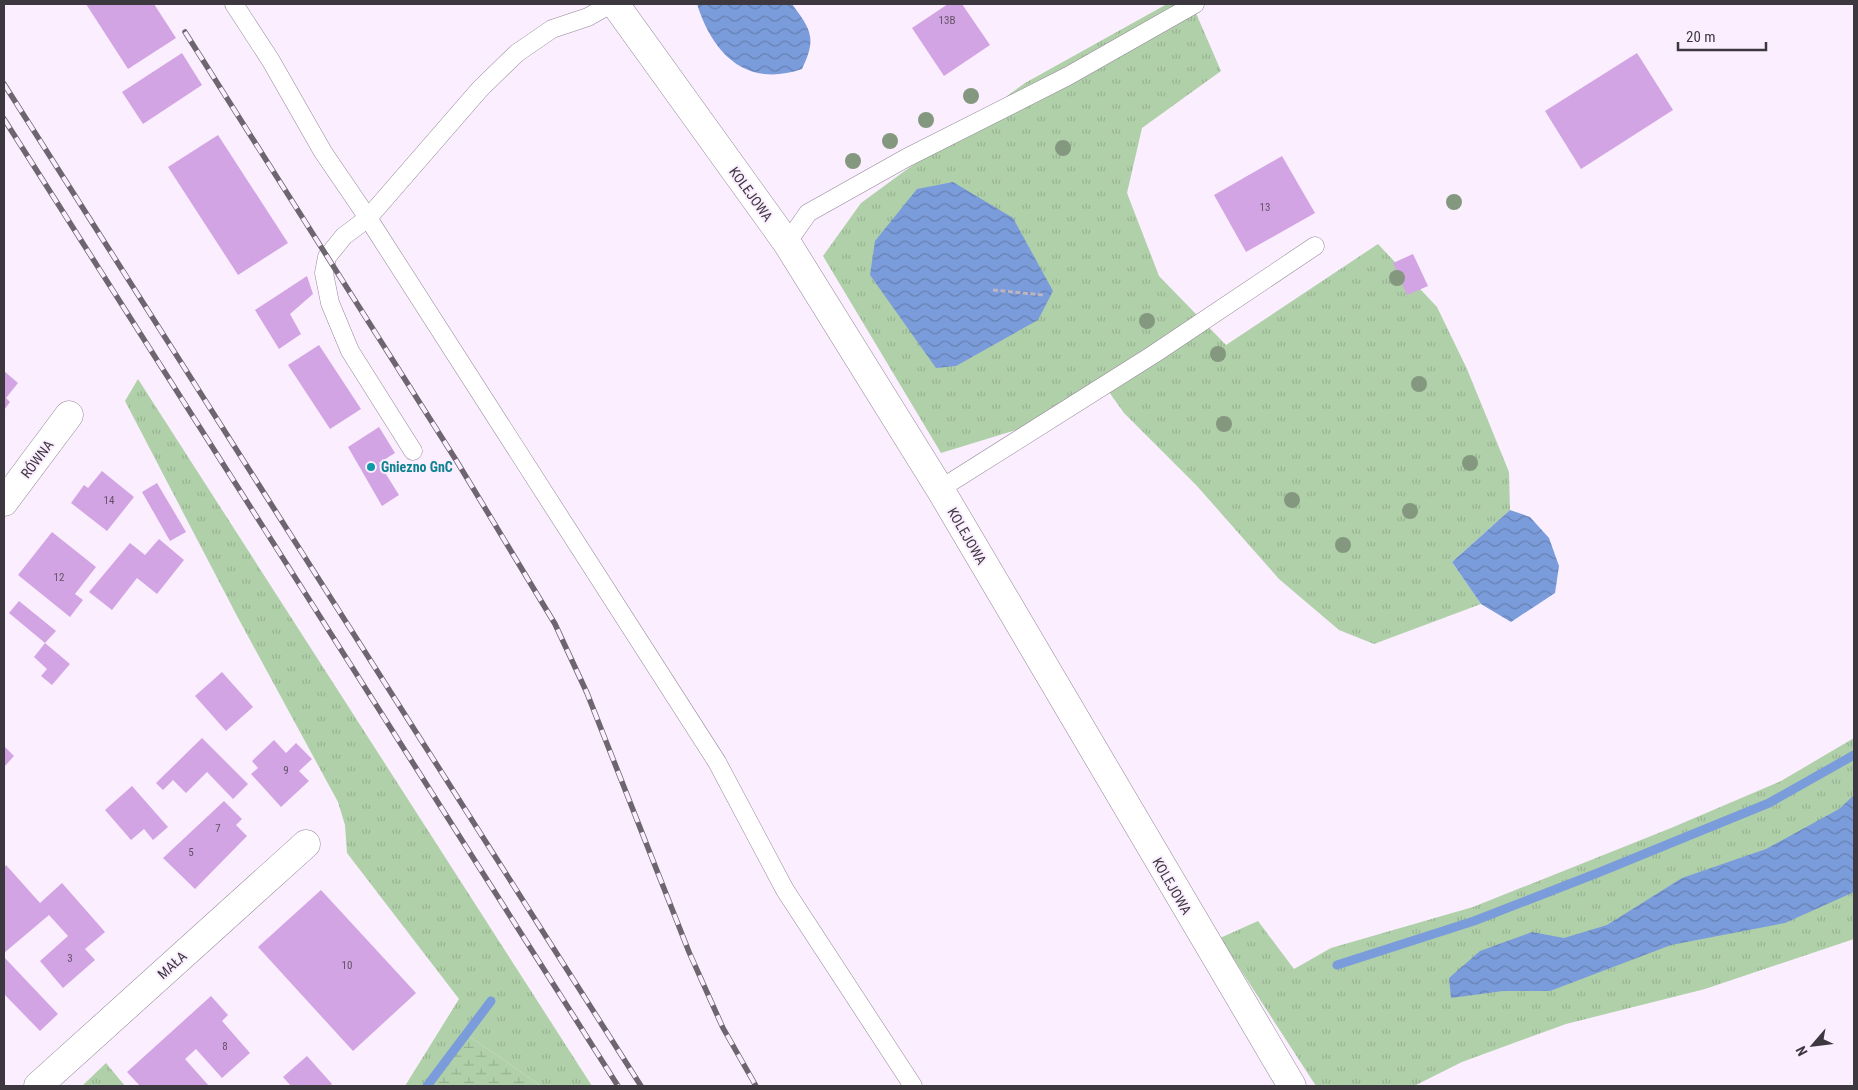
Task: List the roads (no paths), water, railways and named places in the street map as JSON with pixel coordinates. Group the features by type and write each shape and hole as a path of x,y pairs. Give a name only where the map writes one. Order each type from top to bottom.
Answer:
{"street":[{"name":"KOLEJOWA","path":"613,4 786,243 940,489 1292,1086"},
{"name":"RÓWNA","path":"4,502 69,416"},
{"name":"MAŁA","path":"38,1086 306,844"}],"lane":[{"path":"234,4 272,61 322,152 368,218 717,762 785,890 913,1086"},
{"path":"413,451 350,351 330,303 324,273 327,257 344,236 368,218 480,89 517,53 552,29 588,17 613,4"},
{"path":"786,243 808,213 906,158 1068,76 1194,4"},
{"path":"940,489 1154,354 1315,246"}],"water":[{"path":"697,4 792,4 804,21 810,35 807,58 802,69 782,74 765,74 749,70 735,63 712,38"},
{"path":"953,182 1013,218 1053,291 1038,320 956,366 936,368 870,275 875,241 917,189"},
{"path":"1510,510 1530,517 1549,538 1559,566 1555,593 1511,622 1481,604 1452,562"},
{"path":"1854,795 1854,892 1785,923 1671,945 1550,991 1503,991 1451,998 1449,978 1480,951 1532,932 1564,938 1607,925 1682,878 1766,849 1839,809"}],"waterway":[{"path":"1337,965 1474,921 1600,872 1769,803 1854,755"},
{"path":"427,1086 491,1001"}],"railway":[{"path":"185,32 456,460 555,624 587,693 689,952 723,1028 756,1086"},
{"path":"4,84 641,1086"},
{"path":"4,119 618,1086"}],"place":[{"name":"Gniezno GnC","path":"371,467"}]}
